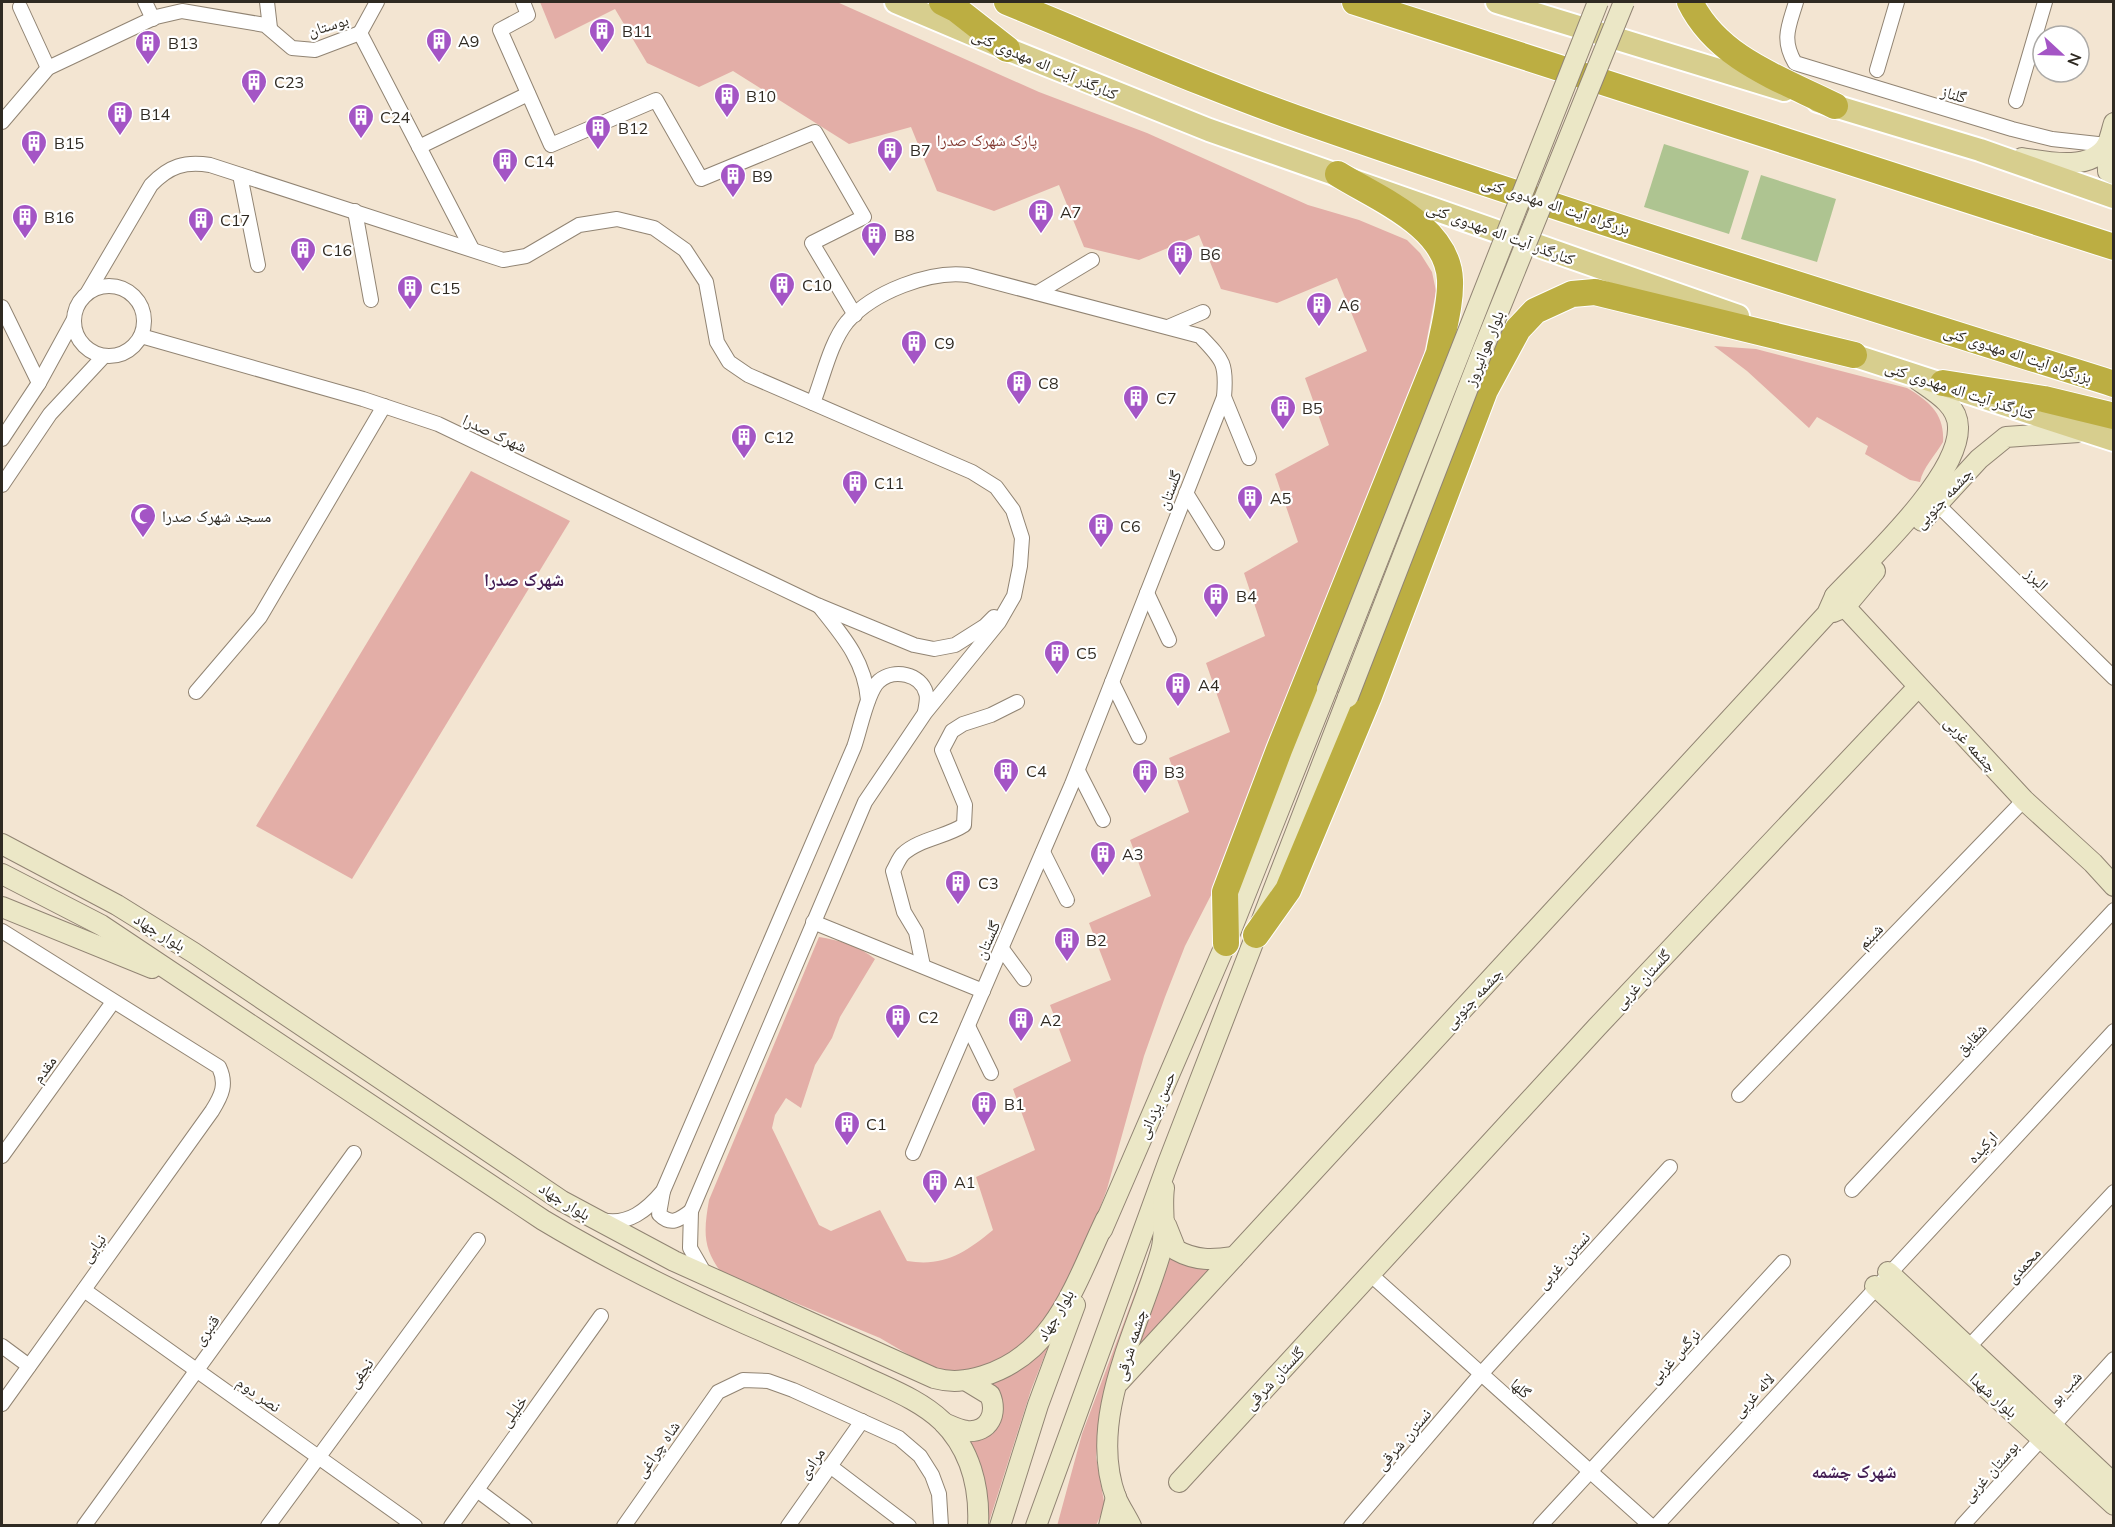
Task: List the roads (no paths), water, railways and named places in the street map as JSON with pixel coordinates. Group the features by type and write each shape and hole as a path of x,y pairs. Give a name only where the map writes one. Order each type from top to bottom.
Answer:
{"highway":[{"path":"942,2 956,9 1008,49"},
{"name":"بزرگراه آیت اله مهدوی کنی","path":"1006,2 1175,71 1322,127 1796,285 2114,384"},
{"path":"1355,2 2114,247"},
{"path":"1690,2 1708,32 1738,58 1835,106"},
{"path":"1338,174 1416,222 1433,237 1443,253 1449,271 1450,288 1439,353"},
{"path":"1485,390 1518,328 1535,311 1572,294 1595,292 1634,300 1854,355"},
{"path":"1226,943 1225,892 1279,750 1439,353 1458,315 1477,298 1487,297 1506,307 1508,326 1485,390 1369,696 1288,890 1256,935"},
{"path":"1943,383 2043,399 2114,416"}],"main road":[{"name":"کنارگذر آیت اله مهدوی کنی","path":"896,2 1209,130 1673,294 2114,440"},
{"path":"1497,2 1980,150 2114,197"}],"street":[{"path":"145,2 153,19"},
{"path":"267,2 270,28"},
{"path":"360,33 377,2"},
{"path":"523,2 528,15 500,30 551,145 656,100 701,178 815,132 864,217 812,243 855,315"},
{"name":"بلوار هوانیروز","path":"1327,689 1598,2"},
{"name":"بلوار هوانیروز","path":"1348,697 1482,352 1624,2"},
{"name":"گلناز","path":"1796,2 1786,36 1787,50 1795,63 2012,129 2052,138 2107,145"},
{"path":"1877,70 1897,2"},
{"path":"2016,101 2045,2"},
{"path":"20,7 48,68"},
{"name":"بوستان","path":"2,122 48,68 153,19 182,11 266,25 292,48 315,50 360,33 472,249"},
{"path":"419,147 528,94"},
{"path":"2114,123 2107,145 2108,171 2114,174"},
{"path":"1980,150 2042,161 2073,163 2099,154 2107,145"},
{"path":"2,439 39,383 74,319 81,300 88,292 151,185 163,173 177,165 194,162 240,174 503,260 526,256 579,225 617,219 654,228 685,250 706,282 717,342 729,362 748,375 972,472 996,488 1013,510 1022,538 1020,566 1014,596 999,622 925,712 865,802 691,1211 690,1248 707,1276"},
{"path":"240,174 258,265"},
{"path":"355,212 371,300"},
{"path":"1037,293 1092,260"},
{"name":"گلستان","path":"813,403 837,340 846,323 891,291 928,276 949,273 1037,293 1200,336 1216,352 1227,372 1224,397 1078,771 912,1154"},
{"path":"2,485 50,414 104,356 127,351 141,336 144,326 141,306 128,291 108,286 88,292"},
{"path":"2,307 39,383"},
{"path":"1168,327 1203,312"},
{"path":"74,319 76,334 82,345 104,356"},
{"name":"شهرک صدرا","path":"141,336 384,406 438,424 817,605 893,637 934,649 955,645 985,626 1014,596"},
{"name":"چشمه جنوبی","path":"1836,606 1925,498 1952,456 1958,427 1953,409 1941,396 1905,371"},
{"path":"1224,397 1250,458"},
{"path":"196,693 260,617 384,406"},
{"name":"چشمه جنوبی","path":"1119,1382 1836,606 1979,459 2006,437 2084,431"},
{"path":"1186,493 1217,543"},
{"name":"البرز","path":"1936,504 2114,678"},
{"path":"1147,592 1169,640"},
{"path":"817,605 848,641 858,659 866,679 868,700"},
{"name":"چشمه غربی","path":"1836,606 1918,687 2024,800 2093,863 2114,886"},
{"path":"691,1211 673,1222 665,1220 659,1214 663,1191 854,747 868,700 878,681 893,674 908,675 921,682 927,695 925,712"},
{"path":"1112,682 1139,736"},
{"name":"گلستان غربی","path":"1370,1274 1597,1027 1918,687"},
{"name":"حسن یزدانی","path":"1000,1526 1038,1405 1106,1219 1226,943 1327,689"},
{"name":"حسن یزدانی","path":"1036,1526 1168,1163 1348,697"},
{"path":"923,966 916,932 903,912 893,871 902,855 920,844 953,833 964,825 965,806 942,750 952,731 1017,702"},
{"path":"1078,771 1103,820"},
{"name":"شبنم","path":"1739,1095 2024,800"},
{"name":"بلوار جهاد","path":"2,844 117,905 562,1201 707,1276 920,1373 944,1381 967,1381 1002,1370 1024,1357 1040,1342 1060,1312 1106,1219"},
{"path":"1043,852 1067,900"},
{"name":"بلوار جهاد","path":"2,874 101,925 543,1220 596,1251 682,1294 910,1398 944,1423 973,1472 978,1489 978,1526"},
{"path":"2,907 197,987"},
{"name":"شقایق","path":"1852,1190 2114,910"},
{"path":"813,922 983,991"},
{"name":"نیایی","path":"2,931 219,1067 225,1080 221,1098 2,1404"},
{"path":"1002,949 1024,979"},
{"name":"مقدم","path":"2,1156 113,1002"},
{"path":"968,1026 991,1073"},
{"name":"ارکیده","path":"1881,1279 2114,1031"},
{"name":"قنبری","path":"84,1526 354,1153"},
{"name":"چشمه شرقی","path":"1131,1526 1116,1497 1107,1453 1110,1413 1125,1352 1161,1250 1165,1223 1162,1203 1168,1163"},
{"name":"نسترن غربی","path":"1481,1374 1670,1167"},
{"path":"591,1217 610,1221 632,1217 651,1205 663,1191"},
{"name":"محمدی","path":"1962,1354 2114,1192"},
{"path":"1165,1223 1176,1250 1192,1258 1211,1260 1234,1257"},
{"name":"نجفی","path":"268,1526 478,1240"},
{"name":"نرگس غربی","path":"1540,1526 1783,1262"},
{"name":"گلها","path":"1370,1274 1651,1526"},
{"name":"گلستان شرقی","path":"1179,1482 1370,1274"},
{"name":"بلوار شهدا","path":"1881,1279 2112,1495"},
{"name":"لاله غربی","path":"1656,1526 1881,1279"},
{"name":"نصر دوم","path":"84,1290 415,1526"},
{"name":"خلیلی","path":"451,1526 602,1317"},
{"path":"2,1346 29,1366"},
{"name":"شب بو","path":"2047,1433 2114,1359"},
{"name":"نسترن شرقی","path":"1351,1526 1481,1374"},
{"name":"شاه چراغی","path":"624,1526 718,1392 743,1380 768,1381 862,1420"},
{"path":"944,1423 970,1431 982,1428 993,1416 994,1409 990,1395 967,1381"},
{"path":"862,1420 899,1438 920,1456 939,1494 940,1526"},
{"name":"مرادی","path":"788,1526 862,1420"},
{"name":"بوستان غربی","path":"1962,1526 2047,1433"},
{"path":"830,1466 909,1526"},
{"path":"477,1490 525,1526"},
{"path":"1109,1526 1116,1497"}],"place":[{"name":"B11","path":"602,54"},
{"name":"A9","path":"439,64"},
{"name":"B13","path":"148,66"},
{"name":"C23","path":"254,105"},
{"name":"B10","path":"727,119"},
{"name":"B14","path":"120,137"},
{"name":"C24","path":"361,140"},
{"name":"B12","path":"598,151"},
{"name":"B15","path":"34,166"},
{"name":"B7","path":"890,173"},
{"name":"C14","path":"505,184"},
{"name":"B9","path":"733,199"},
{"name":"A7","path":"1041,235"},
{"name":"B16","path":"25,240"},
{"name":"C17","path":"201,243"},
{"name":"B8","path":"874,258"},
{"name":"C16","path":"303,273"},
{"name":"B6","path":"1180,277"},
{"name":"C10","path":"782,308"},
{"name":"C15","path":"410,311"},
{"name":"A6","path":"1319,328"},
{"name":"C9","path":"914,366"},
{"name":"C8","path":"1019,406"},
{"name":"C7","path":"1136,421"},
{"name":"B5","path":"1283,431"},
{"name":"C12","path":"744,460"},
{"name":"C11","path":"855,506"},
{"name":"A5","path":"1250,521"},
{"name":"مسجد شهرک صدرا","path":"143,539"},
{"name":"C6","path":"1101,549"},
{"name":"B4","path":"1216,619"},
{"name":"C5","path":"1057,676"},
{"name":"A4","path":"1178,708"},
{"name":"C4","path":"1006,794"},
{"name":"B3","path":"1145,795"},
{"name":"A3","path":"1103,877"},
{"name":"C3","path":"958,906"},
{"name":"B2","path":"1067,963"},
{"name":"C2","path":"898,1040"},
{"name":"A2","path":"1021,1043"},
{"name":"B1","path":"984,1127"},
{"name":"C1","path":"847,1147"},
{"name":"A1","path":"935,1205"}],"district":[{"name":"شهرک صدرا","path":"524,579"},
{"name":"شهرک چشمه","path":"1854,1471"}],"park label":[{"name":"پارک شهرک صدرا","path":"987,140"}]}
